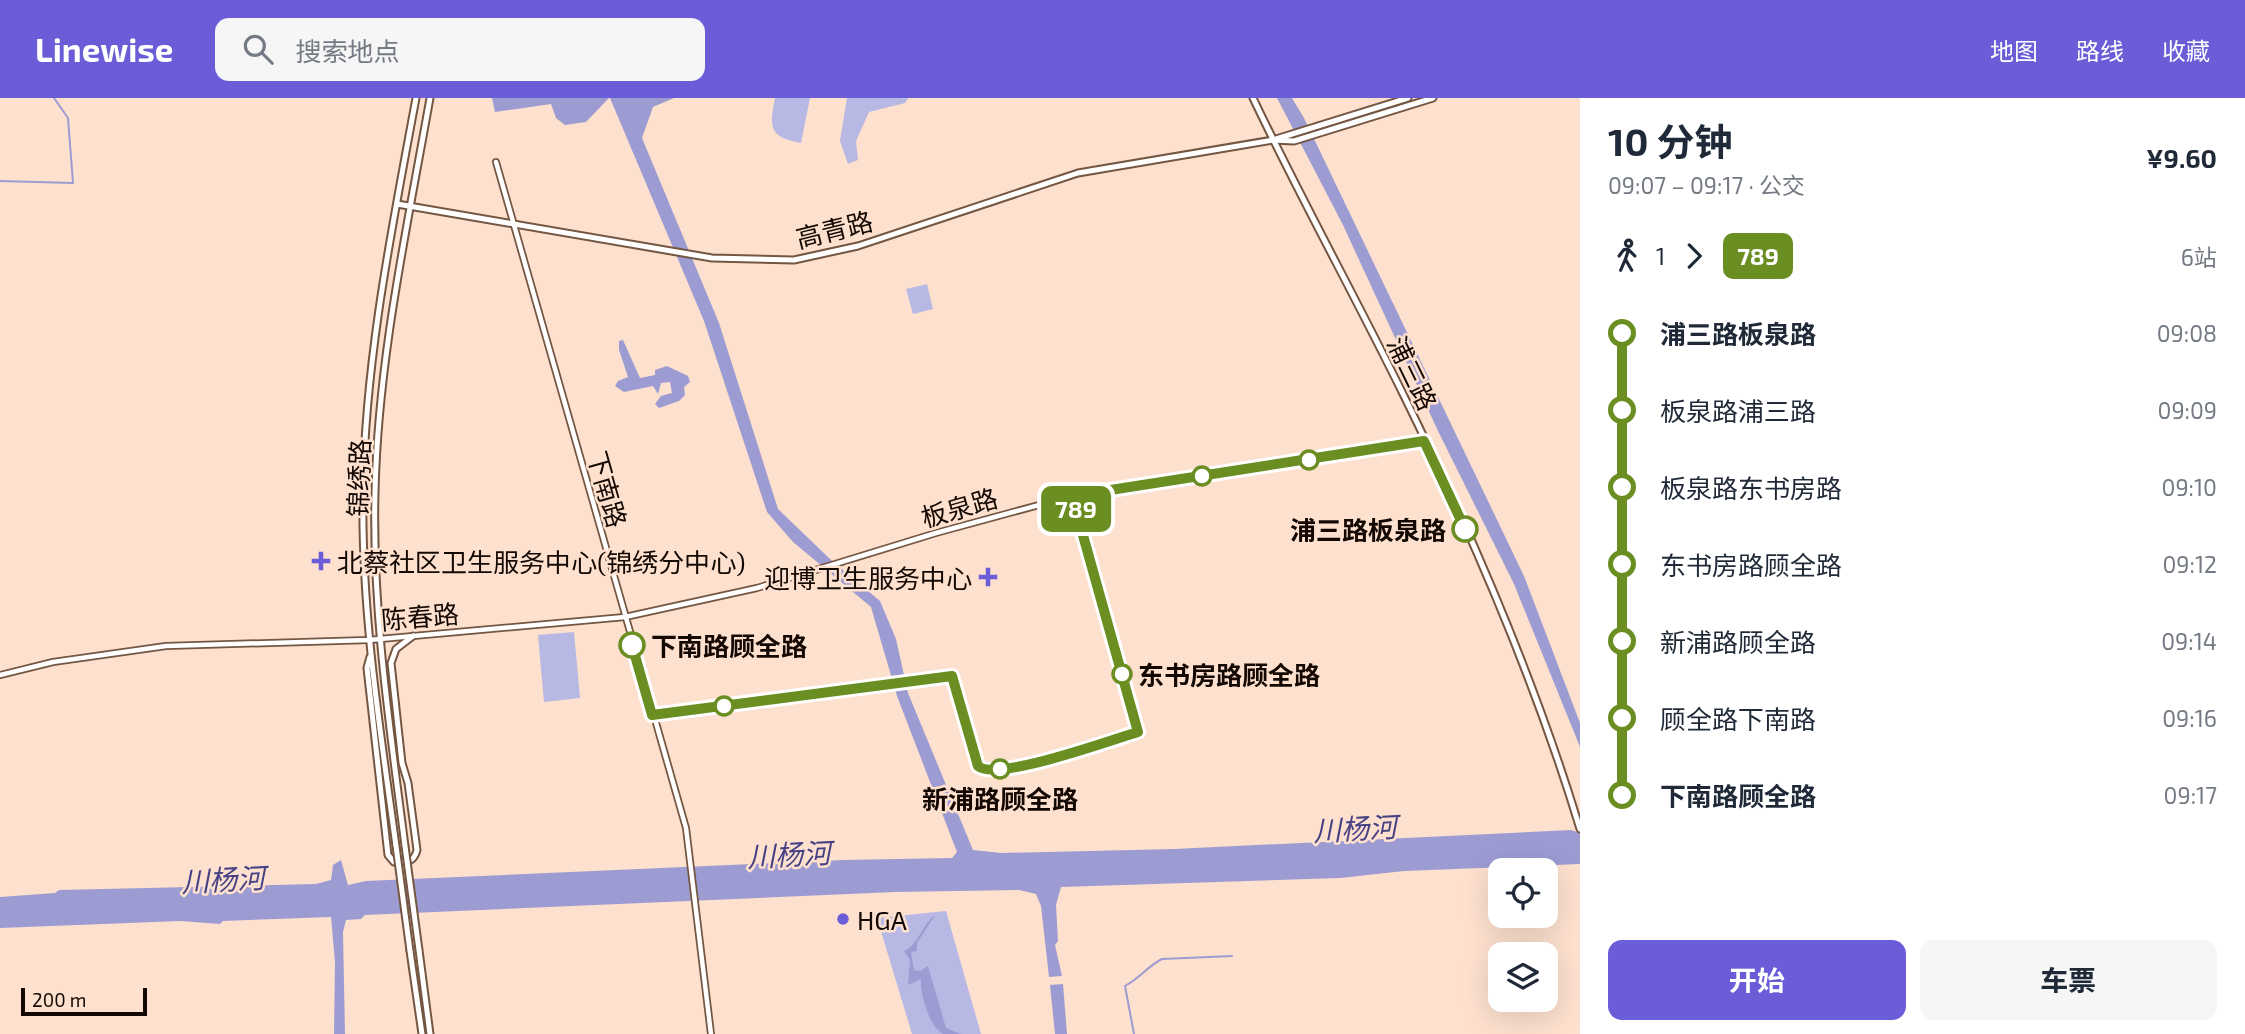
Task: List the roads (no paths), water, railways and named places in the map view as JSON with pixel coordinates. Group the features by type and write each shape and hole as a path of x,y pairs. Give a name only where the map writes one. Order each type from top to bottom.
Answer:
{"main road":[{"name":"锦绣路","path":"416,98 397,204 366,416 363,546 369,640 422,1034"},
{"name":"锦绣路","path":"430,98 387,352 379,418 374,562 380,639 430,1034"},
{"name":"浦三路","path":"1253,98 1406,399 1542,707 1580,829"},
{"name":"高青路","path":"1273,140 1312,125 1408,98"},
{"name":"高青路","path":"397,204 695,255 763,262 808,258 858,246 1077,173 1273,140 1294,141 1433,98"},
{"name":"锦绣路","path":"371,654 367,668 388,855 394,862 403,863 415,856 417,850 408,783 402,763 391,663 396,649 414,636"}],"street":[{"name":"下南路","path":"496,162 689,846 711,1034"},
{"name":"板泉路","path":"838,564 936,533 1072,496 1424,441"},
{"name":"陈春路","path":"0,675 53,662 166,646 369,640 625,617 703,602 838,564"}],"waterway":[{"path":"0,181 73,183 68,118 54,98"},
{"path":"1134,1034 1125,986 1162,959 1232,956"}],"place":[{"name":"浦三路板泉路","path":"1465,529"},
{"name":"北蔡社区卫生服务中心(锦绣分中心)","path":"321,561"},
{"name":"迎博卫生服务中心","path":"988,577"},
{"name":"下南路顾全路","path":"632,645"},
{"name":"东书房路顾全路","path":"1122,674"},
{"name":"新浦路顾全路","path":"1000,769"},
{"name":"HGA","path":"843,919"}],"water label":[{"name":"川杨河","path":"1355,828"},
{"name":"川杨河","path":"789,854"},
{"name":"川杨河","path":"223,879"}]}
